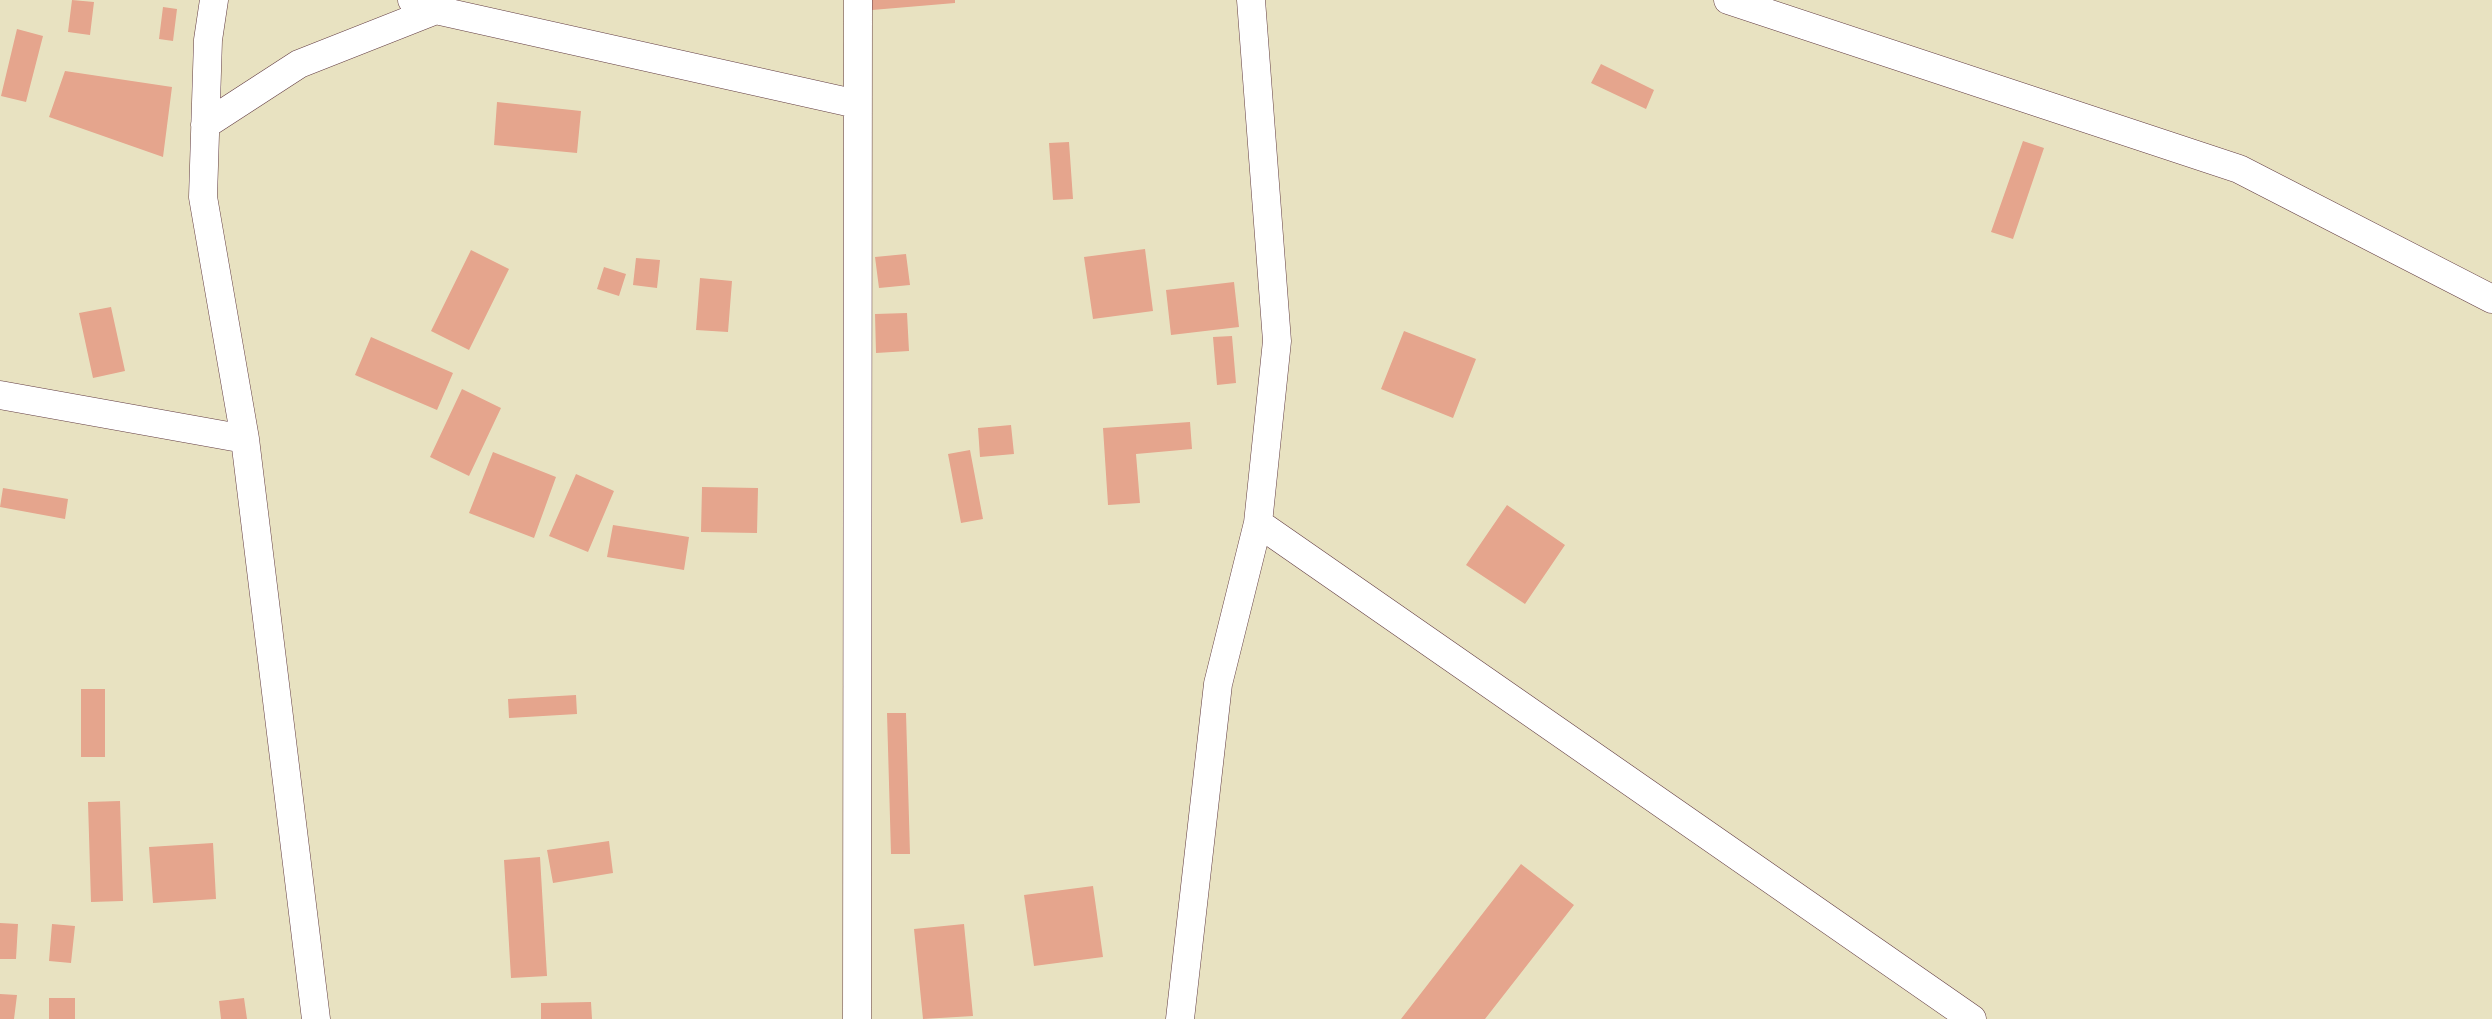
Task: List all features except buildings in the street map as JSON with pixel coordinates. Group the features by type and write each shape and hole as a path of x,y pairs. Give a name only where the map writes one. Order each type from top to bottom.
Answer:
{"street":[{"path":"214,0 208,40 203,197 245,439 316,1019"},
{"path":"857,1019 858,0"},
{"path":"1180,1019 1218,684 1258,523 1277,341 1251,0"},
{"path":"1728,0 2239,169 2492,299"},
{"path":"205,125 299,64 424,5 858,104"},
{"path":"0,395 245,439"},
{"path":"1258,523 1972,1019"}]}
